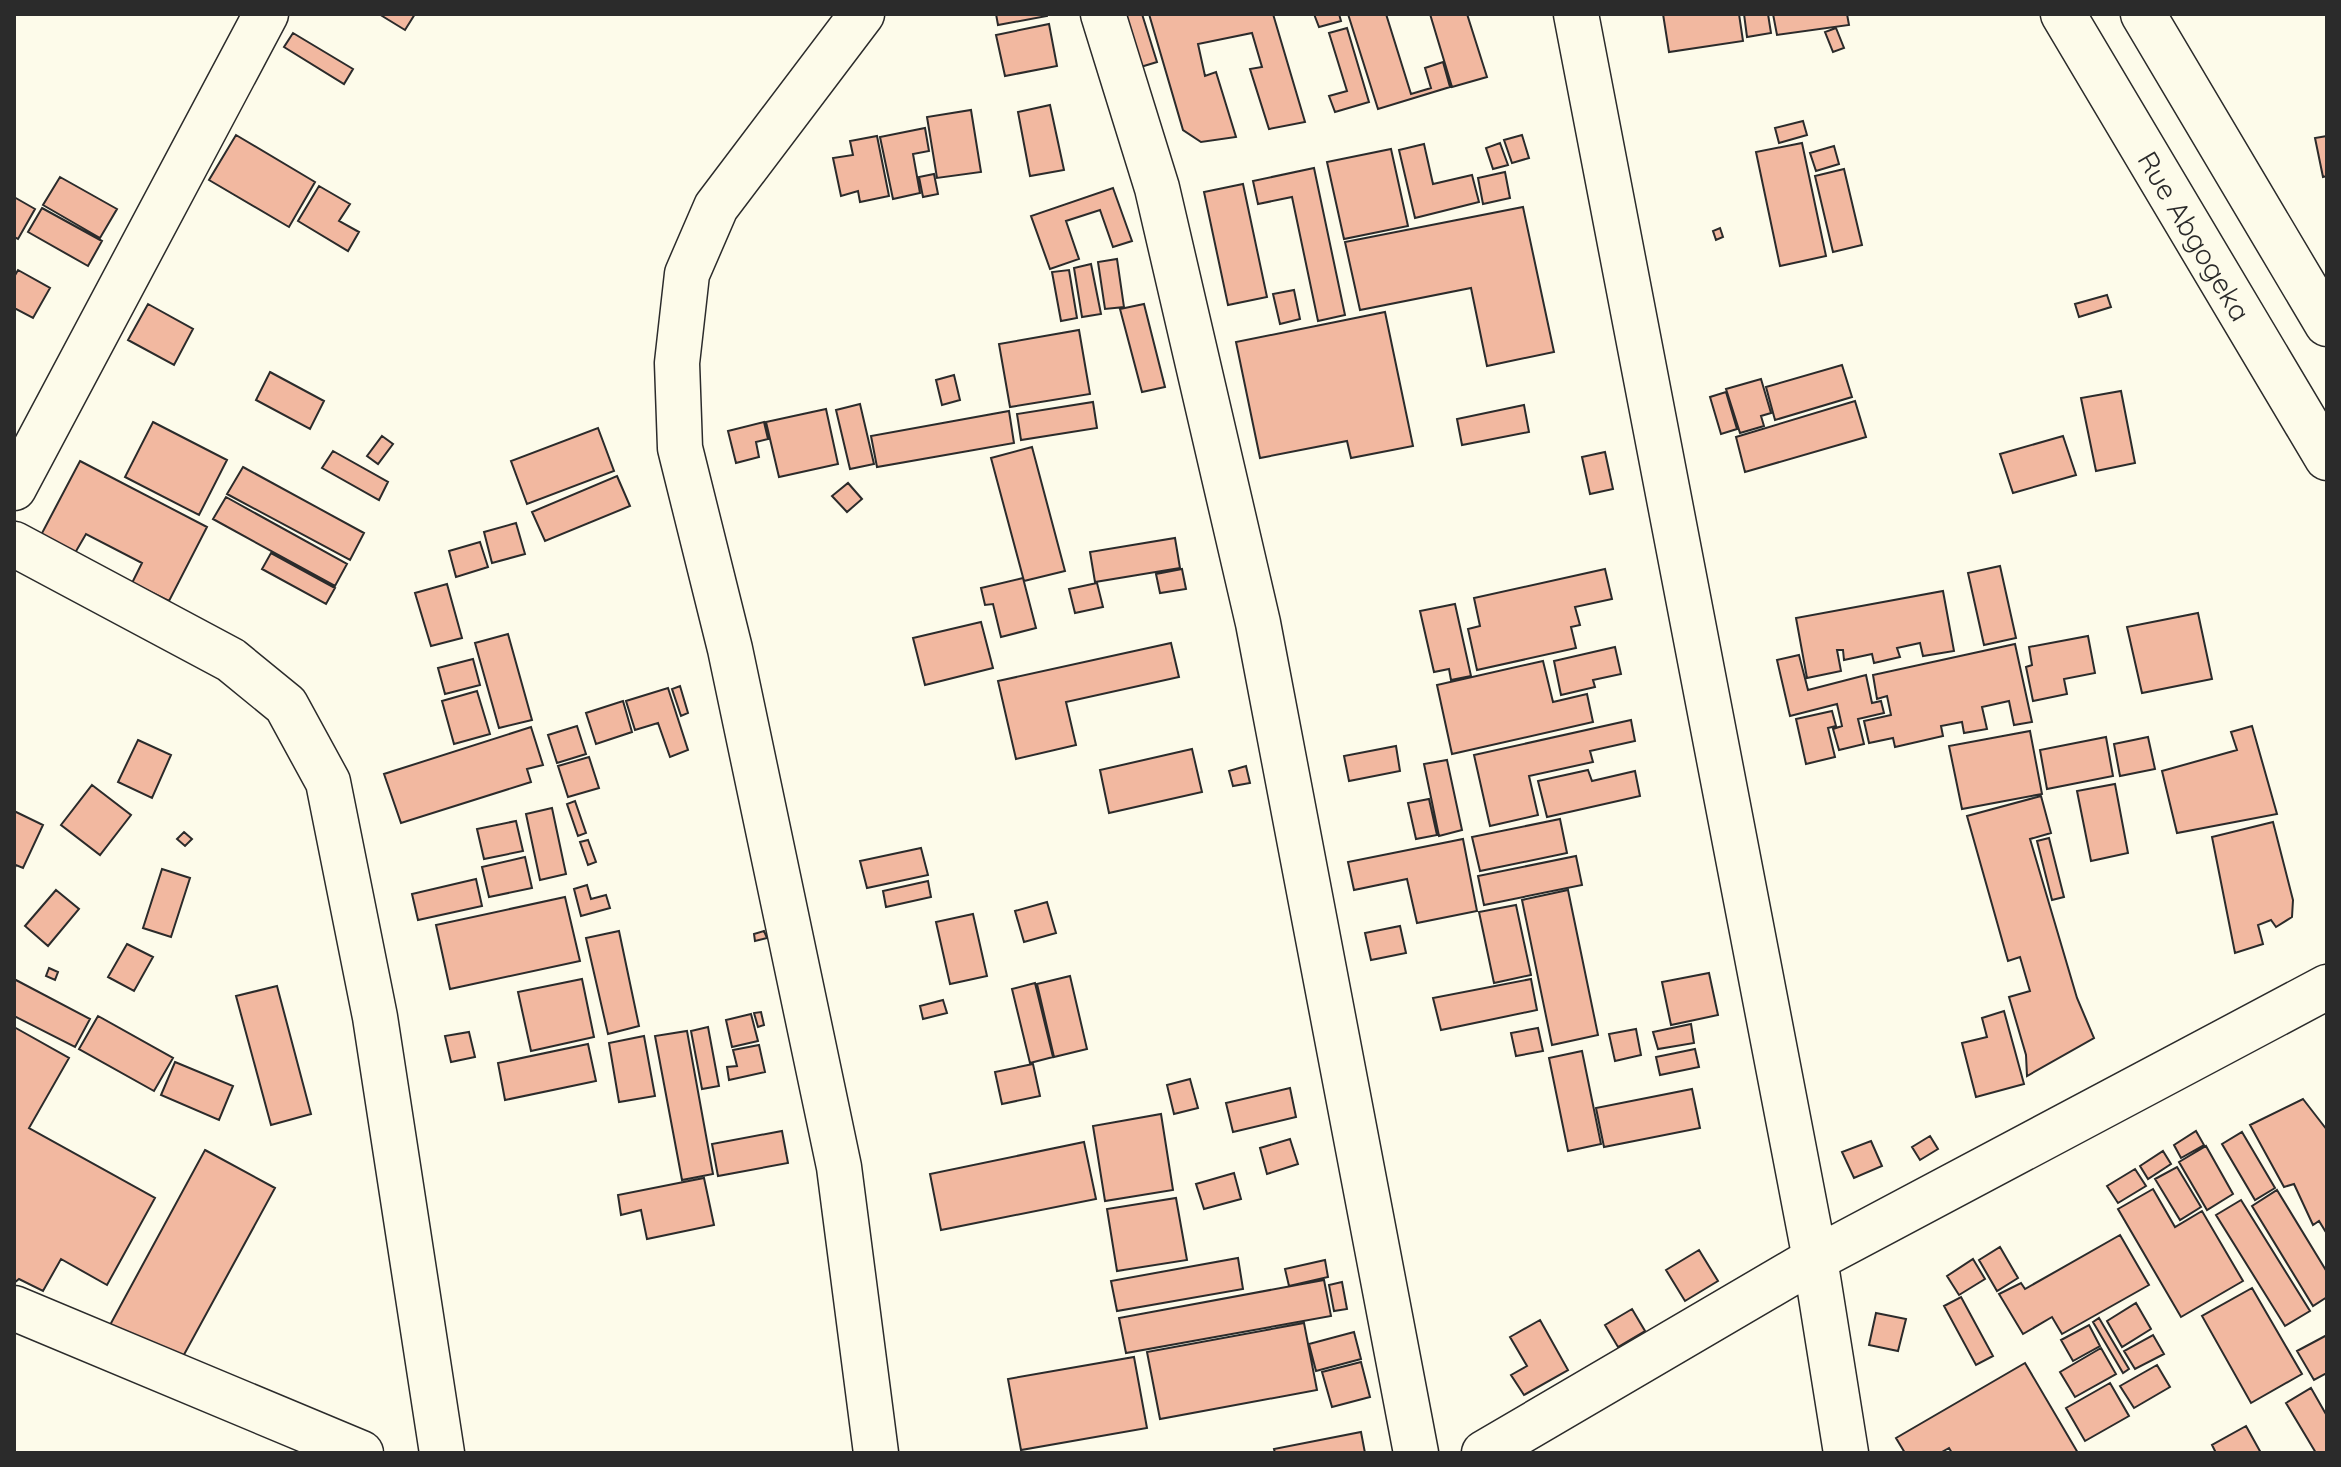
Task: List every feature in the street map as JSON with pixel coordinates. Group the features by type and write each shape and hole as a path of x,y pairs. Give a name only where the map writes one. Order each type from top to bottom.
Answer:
{"street":[{"path":"14,488 266,14"},
{"path":"862,14 716,207 687,274 677,363 680,448 730,649 839,1167 876,1453"},
{"path":"1103,14 1157,188 1258,623 1416,1453"},
{"path":"1576,14 1815,1259 1846,1453"},
{"name":"Rue Abgogeka","path":"2063,14 2327,458"},
{"path":"2143,14 2327,324"},
{"path":"14,544 231,660 286,705 328,782 375,1017 442,1453"},
{"path":"1484,1453 1815,1259 2327,987"},
{"path":"14,1308 361,1453"}],"building":[{"path":"379,14 415,14 405,30"},
{"path":"996,14 1047,14 1047,16 998,25"},
{"path":"1117,14 1142,14 1157,62 1134,69"},
{"path":"1149,14 1273,14 1305,122 1269,129 1250,69 1262,67 1252,33 1198,44 1205,76 1216,72 1236,137 1201,142 1183,130"},
{"path":"1314,14 1339,14 1341,21 1319,27"},
{"path":"1348,14 1386,14 1411,94 1431,88 1425,68 1443,62 1450,87 1378,109"},
{"path":"1430,14 1467,14 1487,77 1452,87"},
{"path":"1663,14 1739,14 1743,41 1669,52"},
{"path":"1744,14 1768,14 1771,33 1747,37"},
{"path":"1773,14 1847,14 1849,25 1777,35"},
{"path":"1049,24 1057,66 1005,76 996,35"},
{"path":"1347,28 1369,102 1335,112 1329,96 1347,91 1329,33"},
{"path":"1836,28 1844,48 1833,52 1825,32"},
{"path":"293,33 353,69 344,84 284,47"},
{"path":"1050,105 1064,170 1030,176 1018,112"},
{"path":"971,110 981,172 937,178 927,117"},
{"path":"1803,121 1807,135 1779,143 1775,128"},
{"path":"925,128 929,151 913,154 920,193 893,199 880,137"},
{"path":"236,135 315,182 289,227 209,180"},
{"path":"1522,135 1529,158 1512,163 1504,140"},
{"path":"877,136 889,196 860,202 858,191 841,196 833,158 853,155 850,141"},
{"path":"2327,136 2327,176 2323,177 2315,138"},
{"path":"1500,143 1508,165 1493,169 1486,148"},
{"path":"1802,143 1826,256 1780,266 1756,152"},
{"path":"1424,144 1433,184 1472,175 1479,202 1415,218 1399,150"},
{"path":"1834,146 1839,164 1816,171 1810,153"},
{"path":"1391,149 1408,226 1344,239 1327,162"},
{"path":"1314,168 1345,315 1318,321 1292,197 1258,204 1253,181"},
{"path":"1844,169 1862,245 1833,252 1815,176"},
{"path":"1505,172 1510,198 1483,204 1478,178"},
{"path":"934,174 938,194 923,197 919,177"},
{"path":"60,177 117,209 100,238 43,205"},
{"path":"1243,184 1267,297 1228,305 1204,192"},
{"path":"319,186 350,204 339,221 359,232 348,251 298,221"},
{"path":"1113,188 1132,241 1113,247 1100,210 1066,221 1079,259 1050,269 1031,216"},
{"path":"14,197 35,209 18,239 14,237"},
{"path":"1523,207 1554,352 1487,366 1471,288 1360,310 1345,242"},
{"path":"42,208 102,241 88,266 28,232"},
{"path":"1720,228 1723,237 1716,240 1713,231"},
{"path":"1117,259 1124,307 1105,309 1098,262"},
{"path":"1091,264 1101,314 1082,317 1074,268"},
{"path":"18,270 50,288 33,318 14,308 14,277"},
{"path":"1069,270 1077,318 1061,321 1052,272"},
{"path":"1294,290 1300,319 1280,324 1273,294"},
{"path":"2107,295 2111,307 2079,317 2075,304"},
{"path":"148,304 193,329 174,365 128,340"},
{"path":"1144,304 1165,387 1142,392 1120,309"},
{"path":"1385,312 1413,446 1351,458 1347,441 1260,458 1236,342"},
{"path":"1079,330 1090,394 1010,407 999,344"},
{"path":"1842,365 1852,397 1775,420 1766,387"},
{"path":"270,372 324,401 310,429 256,400"},
{"path":"954,375 960,400 942,405 936,380"},
{"path":"1761,379 1771,413 1761,416 1764,426 1740,433 1726,389"},
{"path":"2121,391 2135,463 2096,471 2081,398"},
{"path":"1726,392 1737,429 1721,434 1710,397"},
{"path":"1855,401 1866,437 1745,472 1736,437"},
{"path":"1093,402 1097,428 1021,440 1017,414"},
{"path":"860,404 874,464 850,469 836,410"},
{"path":"1524,405 1529,432 1462,445 1457,419"},
{"path":"826,409 838,464 779,477 766,422"},
{"path":"1009,411 1014,443 877,467 871,436"},
{"path":"153,422 227,460 199,515 125,477"},
{"path":"764,422 768,439 756,442 759,457 736,463 728,431"},
{"path":"598,428 614,471 527,504 511,461"},
{"path":"382,436 393,444 378,464 367,456"},
{"path":"2063,436 2076,475 2013,493 2000,454"},
{"path":"1032,447 1065,571 1024,581 991,458"},
{"path":"333,451 388,482 379,500 322,468"},
{"path":"1605,452 1613,489 1590,494 1582,457"},
{"path":"80,461 207,527 169,601 132,583 142,563 86,534 75,553 41,535"},
{"path":"243,467 364,533 350,560 227,494"},
{"path":"617,476 630,506 545,541 532,512"},
{"path":"848,483 862,499 847,512 832,496"},
{"path":"226,497 347,564 335,586 213,519"},
{"path":"516,523 525,554 492,563 484,532"},
{"path":"1175,538 1180,568 1095,582 1090,552"},
{"path":"480,542 488,567 456,577 449,551"},
{"path":"271,553 335,588 326,604 262,569"},
{"path":"2000,566 2016,638 1984,645 1968,573"},
{"path":"1182,569 1186,589 1160,593 1156,574"},
{"path":"1605,569 1612,599 1575,607 1580,625 1571,627 1576,648 1477,670 1468,629 1480,626 1474,598"},
{"path":"1023,578 1036,628 1001,637 993,604 985,605 981,588"},
{"path":"1097,583 1103,607 1075,613 1069,589"},
{"path":"447,584 462,638 431,646 415,593"},
{"path":"1943,591 1954,651 1923,656 1920,643 1897,648 1900,657 1874,663 1872,654 1844,660 1843,650 1837,650 1841,671 1807,678 1796,618"},
{"path":"1455,604 1471,676 1451,680 1449,669 1434,672 1420,611"},
{"path":"2198,613 2212,679 2142,693 2127,627"},
{"path":"981,622 993,668 925,685 913,638"},
{"path":"508,634 532,720 499,728 475,643"},
{"path":"2088,636 2095,673 2064,679 2067,694 2033,701 2026,667 2032,665 2029,647"},
{"path":"1171,643 1179,677 1066,702 1076,745 1016,759 998,681"},
{"path":"2015,644 2032,722 2014,725 2009,701 1982,707 1987,729 1964,733 1962,722 1941,726 1943,736 1895,747 1893,738 1869,743 1864,721 1891,715 1887,696 1877,699 1873,675"},
{"path":"1615,647 1621,674 1593,680 1595,687 1561,695 1554,661"},
{"path":"1799,655 1808,690 1866,675 1872,703 1881,701 1884,713 1858,719 1864,744 1839,750 1833,729 1842,726 1837,704 1790,716 1777,660"},
{"path":"473,659 480,685 445,694 438,668"},
{"path":"1543,661 1553,702 1587,694 1593,722 1452,754 1437,685"},
{"path":"680,686 688,713 681,716 672,689"},
{"path":"668,688 688,750 670,757 658,723 635,730 626,701"},
{"path":"477,691 490,734 454,744 442,701"},
{"path":"623,701 632,732 596,744 586,713"},
{"path":"1832,711 1836,726 1828,728 1835,757 1806,764 1796,719"},
{"path":"1631,720 1635,741 1590,751 1593,762 1529,776 1538,815 1490,826 1474,755"},
{"path":"577,726 586,754 557,763 548,735"},
{"path":"2252,726 2277,814 2177,833 2162,771 2237,750 2231,732"},
{"path":"531,727 543,765 527,769 531,782 401,823 384,774"},
{"path":"2030,731 2042,794 1962,809 1949,746"},
{"path":"2106,737 2113,776 2047,789 2040,750"},
{"path":"2148,737 2155,769 2120,776 2114,744"},
{"path":"138,740 171,755 152,798 118,782"},
{"path":"1396,746 1400,771 1349,781 1344,756"},
{"path":"1192,749 1202,792 1109,813 1100,770"},
{"path":"589,757 599,788 568,797 558,766"},
{"path":"1447,760 1462,830 1439,836 1424,764"},
{"path":"1246,766 1250,783 1233,786 1229,771"},
{"path":"1588,770 1592,781 1635,771 1640,796 1547,817 1538,781"},
{"path":"2115,784 2128,853 2091,861 2077,791"},
{"path":"92,785 131,815 100,855 61,825"},
{"path":"2041,796 2051,833 2030,839 2077,998 2094,1038 2027,1076 2026,1055 2009,997 2030,991 2020,957 2008,961 1967,816"},
{"path":"1429,799 1437,835 1416,839 1408,803"},
{"path":"575,801 586,833 578,836 567,804"},
{"path":"552,808 566,874 540,880 526,814"},
{"path":"14,811 43,825 23,868 16,865 14,870"},
{"path":"1560,819 1567,853 1480,871 1472,837"},
{"path":"516,821 523,851 484,859 477,829"},
{"path":"2273,822 2293,900 2292,917 2276,927 2271,920 2258,925 2263,944 2235,953 2212,837"},
{"path":"184,832 192,839 185,846 177,839"},
{"path":"2049,838 2064,897 2052,900 2037,841"},
{"path":"1463,839 1477,911 1417,923 1407,879 1354,890 1348,862"},
{"path":"588,840 596,862 588,865 580,842"},
{"path":"921,848 928,875 867,888 860,861"},
{"path":"1576,856 1582,885 1484,905 1478,876"},
{"path":"525,857 532,888 489,897 482,867"},
{"path":"162,869 190,878 171,937 143,928"},
{"path":"476,879 482,906 418,920 412,894"},
{"path":"928,881 931,897 886,907 883,891"},
{"path":"587,885 591,899 606,895 610,908 581,916 574,889"},
{"path":"56,890 79,909 48,946 25,926"},
{"path":"1568,890 1598,1035 1552,1045 1522,900"},
{"path":"565,897 580,961 450,989 436,925"},
{"path":"1047,902 1056,933 1024,942 1015,911"},
{"path":"1516,905 1531,975 1494,983 1479,912"},
{"path":"973,914 987,976 950,984 936,922"},
{"path":"1400,926 1406,953 1371,960 1365,933"},
{"path":"619,931 639,1026 608,1034 586,938"},
{"path":"764,931 767,938 755,941 754,934"},
{"path":"127,944 153,957 134,991 108,977"},
{"path":"49,968 58,972 55,980 46,976"},
{"path":"1709,973 1718,1015 1671,1025 1662,982"},
{"path":"1070,976 1087,1049 1054,1057 1037,984"},
{"path":"14,979 90,1019 75,1047 14,1016"},
{"path":"582,979 594,1037 531,1051 518,992"},
{"path":"1531,979 1537,1010 1441,1030 1433,998"},
{"path":"1035,983 1053,1057 1030,1063 1012,989"},
{"path":"277,986 311,1114 271,1125 236,996"},
{"path":"943,1000 947,1013 923,1019 920,1006"},
{"path":"2004,1011 2024,1084 1976,1097 1962,1043 1987,1037 1982,1018"},
{"path":"761,1012 764,1025 758,1027 754,1013"},
{"path":"751,1014 758,1041 732,1047 726,1020"},
{"path":"98,1016 173,1058 154,1091 79,1049"},
{"path":"1691,1024 1694,1043 1658,1049 1653,1032"},
{"path":"14,1027 69,1058 29,1128 155,1198 107,1285 61,1259 43,1291 19,1279 14,1283"},
{"path":"708,1027 719,1086 702,1089 691,1031"},
{"path":"1538,1028 1543,1051 1516,1056 1511,1033"},
{"path":"1636,1029 1641,1055 1615,1061 1609,1034"},
{"path":"687,1031 713,1174 682,1180 655,1036"},
{"path":"469,1032 475,1057 451,1062 445,1036"},
{"path":"644,1036 655,1096 619,1102 609,1043"},
{"path":"588,1044 596,1081 505,1100 498,1063"},
{"path":"759,1045 765,1072 729,1080 727,1067 737,1066 733,1050"},
{"path":"1695,1049 1699,1067 1660,1075 1656,1057"},
{"path":"1582,1051 1601,1144 1568,1151 1549,1058"},
{"path":"175,1062 233,1086 219,1120 161,1095"},
{"path":"1033,1064 1040,1096 1002,1104 995,1072"},
{"path":"1190,1079 1198,1108 1174,1114 1167,1085"},
{"path":"1290,1088 1296,1117 1233,1132 1226,1103"},
{"path":"1692,1089 1700,1128 1604,1147 1596,1108"},
{"path":"2303,1099 2327,1130 2327,1234 2319,1221 2313,1225 2294,1184 2284,1187 2250,1125"},
{"path":"1161,1114 1173,1190 1105,1201 1093,1126"},
{"path":"782,1131 788,1163 718,1176 712,1144"},
{"path":"2196,1131 2204,1145 2181,1158 2174,1145"},
{"path":"2242,1132 2275,1188 2255,1200 2222,1144"},
{"path":"1930,1136 1938,1149 1920,1160 1912,1147"},
{"path":"1290,1139 1298,1164 1267,1174 1260,1148"},
{"path":"1871,1141 1882,1166 1854,1178 1842,1152"},
{"path":"1084,1142 1096,1199 941,1230 930,1174"},
{"path":"2206,1146 2233,1194 2207,1210 2179,1162"},
{"path":"205,1150 275,1188 180,1362 110,1325"},
{"path":"2163,1151 2171,1164 2148,1179 2140,1166"},
{"path":"2177,1167 2201,1207 2180,1220 2155,1179"},
{"path":"2135,1169 2146,1186 2118,1203 2107,1186"},
{"path":"1234,1173 1241,1199 1204,1209 1196,1184"},
{"path":"704,1178 714,1225 647,1239 641,1210 621,1215 618,1195"},
{"path":"2153,1189 2175,1227 2202,1211 2243,1281 2181,1317 2118,1209"},
{"path":"2277,1190 2327,1272 2327,1297 2313,1306 2252,1206"},
{"path":"1176,1198 1187,1260 1117,1271 1107,1209"},
{"path":"2241,1200 2310,1311 2285,1326 2216,1215"},
{"path":"2120,1235 2149,1285 2062,1334 2052,1317 2023,1334 1999,1294 2021,1283 2025,1289"},
{"path":"2000,1247 2018,1278 1997,1291 1979,1260"},
{"path":"1699,1250 1718,1281 1685,1301 1666,1270"},
{"path":"1238,1258 1243,1289 1117,1311 1111,1281"},
{"path":"1973,1259 1985,1279 1959,1295 1947,1276"},
{"path":"1325,1260 1328,1277 1289,1286 1285,1269"},
{"path":"1324,1280 1331,1316 1126,1353 1119,1318"},
{"path":"1342,1282 1347,1309 1334,1311 1329,1285"},
{"path":"2252,1288 2302,1374 2251,1403 2202,1316"},
{"path":"1961,1297 1993,1356 1976,1365 1944,1306"},
{"path":"2136,1303 2151,1329 2122,1347 2107,1321"},
{"path":"1632,1309 1645,1331 1618,1347 1605,1325"},
{"path":"1876,1313 1906,1319 1898,1351 1869,1345"},
{"path":"2099,1318 2129,1369 2123,1373 2093,1322"},
{"path":"1540,1320 1568,1370 1524,1395 1511,1375 1527,1366 1510,1337"},
{"path":"1304,1323 1317,1390 1160,1419 1147,1352"},
{"path":"2089,1325 2100,1346 2073,1361 2061,1340"},
{"path":"1354,1332 1361,1359 1316,1371 1309,1344"},
{"path":"2153,1335 2164,1354 2135,1369 2124,1351"},
{"path":"2327,1335 2327,1373 2314,1380 2297,1351"},
{"path":"2101,1348 2116,1374 2075,1397 2060,1372"},
{"path":"1134,1357 1147,1428 1021,1450 1008,1379"},
{"path":"1361,1362 1370,1397 1332,1407 1322,1372"},
{"path":"2025,1363 2078,1453 1952,1453 1949,1448 1940,1453 1905,1453 1896,1438"},
{"path":"2157,1365 2170,1387 2134,1408 2120,1386"},
{"path":"2110,1383 2129,1416 2085,1441 2066,1408"},
{"path":"2311,1388 2327,1416 2327,1453 2316,1453 2286,1403"},
{"path":"2246,1426 2261,1453 2216,1453 2212,1445"},
{"path":"1361,1432 1365,1453 1275,1453 1274,1449"}]}
